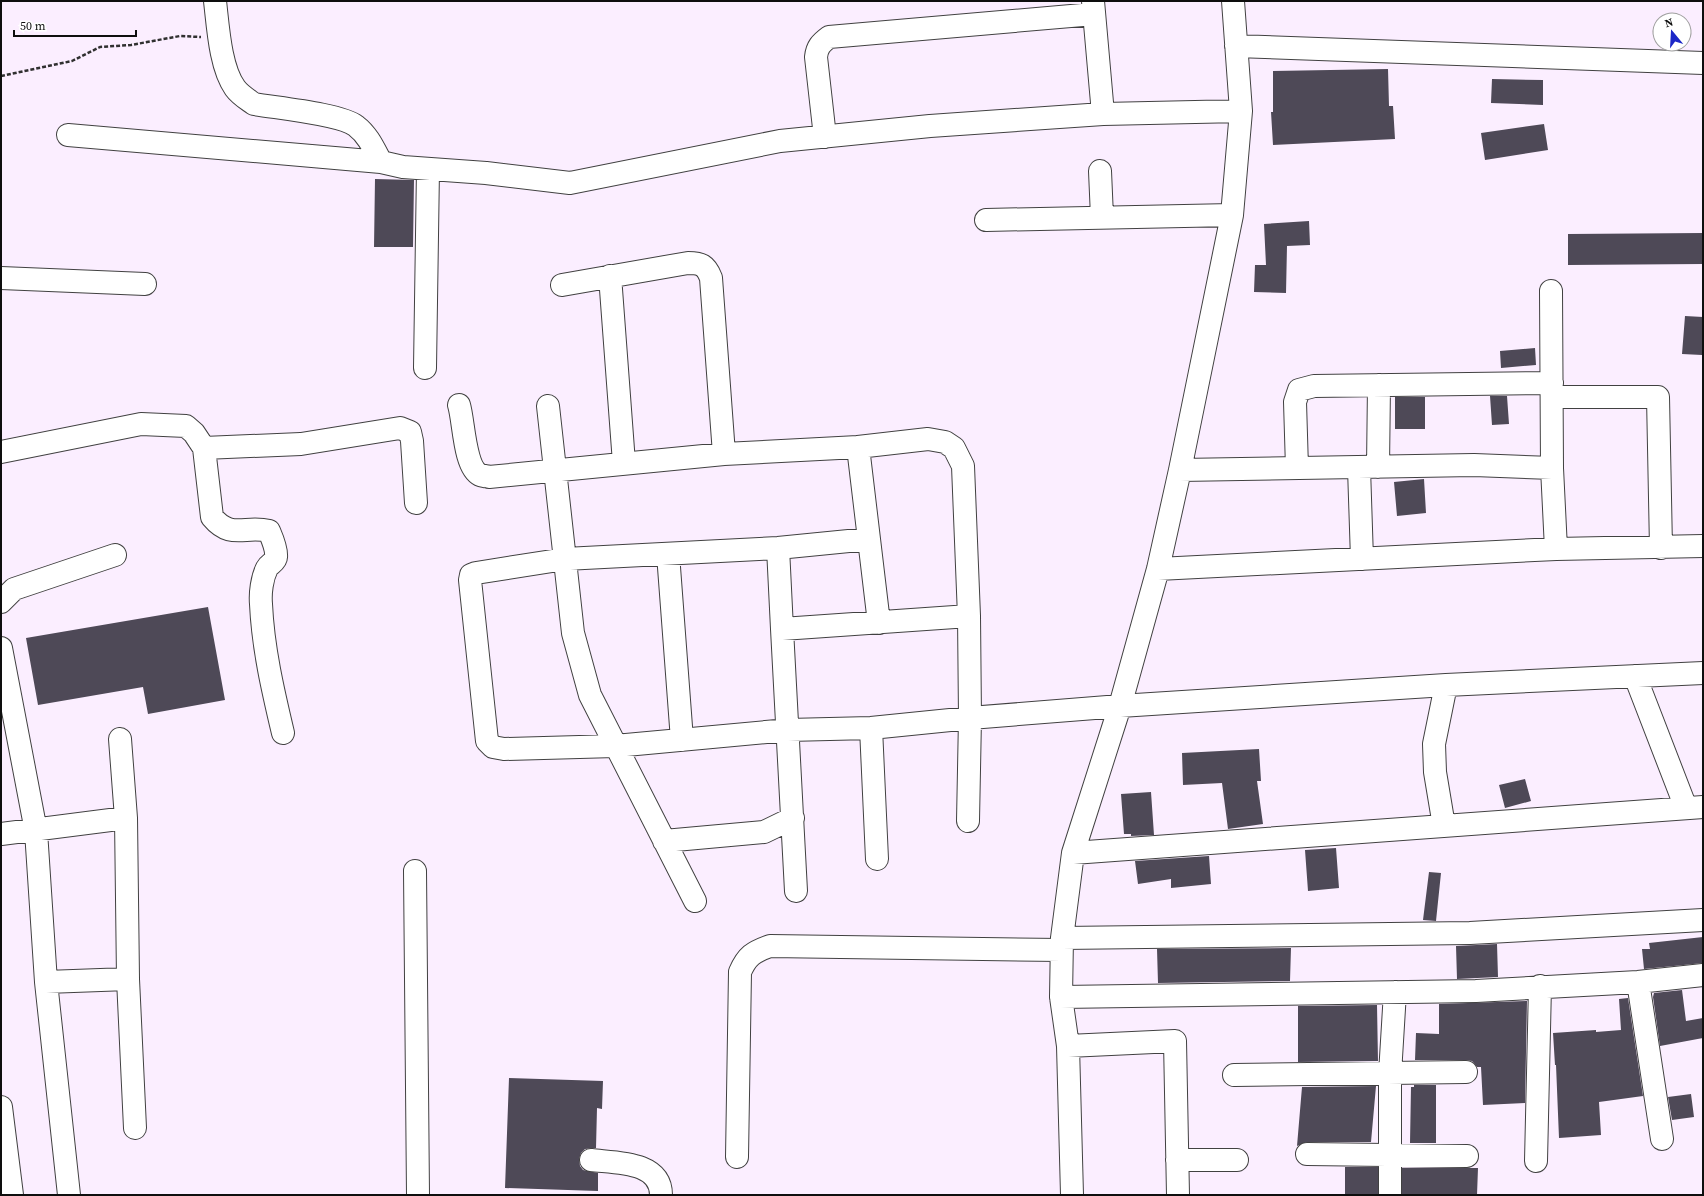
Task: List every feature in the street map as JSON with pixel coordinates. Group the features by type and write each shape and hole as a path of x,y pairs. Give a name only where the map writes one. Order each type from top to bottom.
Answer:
{"street":[{"path":"215,1 226,66 234,87 242,96 254,104 339,118 355,125 364,132 381,162"},
{"path":"1072,1195 1068,1046 1061,997 1061,944 1073,853 1120,706 1158,569 1180,470 1232,215 1241,111 1233,1"},
{"path":"825,137 816,50 821,43 829,37 1093,8 1103,114"},
{"path":"1236,46 1703,63"},
{"path":"68,134 381,162 403,167 486,173 570,183 780,141 930,126 1103,114 1241,111"},
{"path":"425,368 428,169"},
{"path":"1100,171 1102,217"},
{"path":"986,220 1232,215"},
{"path":"562,284 688,263 698,263 707,269 711,278 724,454"},
{"path":"610,276 624,463"},
{"path":"1,278 145,284"},
{"path":"1551,291 1552,468 1556,549"},
{"path":"1297,468 1294,402 1299,390 1314,386 1379,385 1552,390 1658,397 1661,548"},
{"path":"1362,559 1368,468 1379,385"},
{"path":"459,404 462,413 468,456 474,469 480,475 489,477 724,454 858,447 928,439 945,442 954,448 963,466 969,616 970,718 968,821"},
{"path":"548,406 573,633 590,695 694,901"},
{"path":"1,452 141,424 186,426 194,433 204,448 212,517 218,524 233,532 253,529 269,531 275,548 275,561 267,566 260,602 268,670 283,733"},
{"path":"204,448 301,444 400,428 410,432 412,441 416,503"},
{"path":"858,447 878,623"},
{"path":"1180,470 1474,465 1552,468"},
{"path":"868,539 778,548 565,559 471,575 470,580 487,741 493,747 504,750 615,746 788,730 871,728 970,718 1120,706 1446,686 1703,673"},
{"path":"1158,569 1556,549 1703,546"},
{"path":"778,548 796,891"},
{"path":"668,554 682,740"},
{"path":"1,602 14,589 115,556"},
{"path":"782,629 969,616"},
{"path":"1,648 36,830 46,982 69,1195"},
{"path":"1073,853 1695,808 1635,676"},
{"path":"1444,826 1435,772 1434,744 1446,686"},
{"path":"871,728 877,859"},
{"path":"120,739 126,818 128,979 135,1128"},
{"path":"1,834 126,818"},
{"path":"664,841 764,832 793,818"},
{"path":"415,871 418,1195"},
{"path":"737,1157 740,972 746,960 757,950 770,946 1061,944 1470,933 1703,920"},
{"path":"1061,997 1476,990 1638,982 1703,975"},
{"path":"46,982 128,979"},
{"path":"1638,982 1662,1139"},
{"path":"1536,1161 1540,986"},
{"path":"1390,1195 1390,1074 1395,992"},
{"path":"1068,1046 1175,1041 1178,1195"},
{"path":"1234,1075 1466,1072"},
{"path":"1,1110 4,1156 12,1195"},
{"path":"1307,1154 1468,1156"},
{"path":"592,1160 639,1166 656,1177 660,1185 661,1195"},
{"path":"1177,1160 1237,1160"}],"path":[{"path":"1,76 72,61 100,47 131,45 180,36 197,36 221,42"}],"building":[{"path":"1388,69 1389,106 1393,106 1395,139 1273,145 1271,112 1273,112 1273,71"},
{"path":"1492,79 1543,80 1543,105 1491,103"},
{"path":"1544,124 1548,150 1485,160 1481,133"},
{"path":"375,179 414,180 413,247 374,247"},
{"path":"1309,221 1310,245 1287,246 1286,293 1254,292 1255,265 1266,265 1264,224"},
{"path":"1703,233 1703,264 1568,265 1568,234"},
{"path":"1685,316 1703,317 1702,355 1682,354"},
{"path":"1535,348 1536,365 1501,368 1500,351"},
{"path":"1490,396 1507,396 1509,424 1492,425"},
{"path":"1395,397 1425,397 1425,429 1395,429"},
{"path":"1424,479 1426,513 1397,516 1394,482"},
{"path":"208,607 225,700 148,714 143,687 38,705 26,638"},
{"path":"1259,749 1261,781 1257,781 1263,824 1228,829 1222,783 1183,785 1182,753"},
{"path":"1525,779 1531,801 1505,808 1499,785"},
{"path":"1151,792 1154,835 1131,836 1131,834 1124,834 1121,794"},
{"path":"1336,848 1339,888 1308,891 1305,850"},
{"path":"1209,856 1211,884 1171,888 1171,879 1138,884 1135,861"},
{"path":"1429,872 1441,873 1436,921 1423,920"},
{"path":"1703,937 1703,963 1644,969 1642,949 1650,949 1649,943"},
{"path":"1497,944 1498,977 1457,979 1456,946"},
{"path":"1291,948 1290,981 1158,983 1157,949"},
{"path":"1682,990 1686,1021 1703,1018 1703,1038 1660,1046 1653,997 1654,993"},
{"path":"1628,998 1643,1096 1599,1102 1601,1135 1559,1138 1553,1033 1621,1030 1619,999"},
{"path":"1527,1001 1525,1103 1483,1105 1481,1067 1477,1067 1472,1061 1415,1060 1416,1033 1439,1034 1439,1004"},
{"path":"1377,1005 1378,1061 1298,1062 1298,1006"},
{"path":"509,1078 603,1081 602,1109 597,1108 596,1148 585,1149 581,1153 579,1159 580,1166 583,1170 598,1173 598,1191 505,1188"},
{"path":"1414,1085 1436,1085 1436,1143 1410,1143 1411,1087 1414,1087"},
{"path":"1376,1086 1371,1142 1307,1142 1297,1146 1302,1087"},
{"path":"1691,1094 1694,1117 1672,1120 1668,1097"},
{"path":"1345,1167 1378,1167 1378,1195 1345,1195"},
{"path":"1402,1168 1478,1168 1477,1195 1402,1195"}]}
